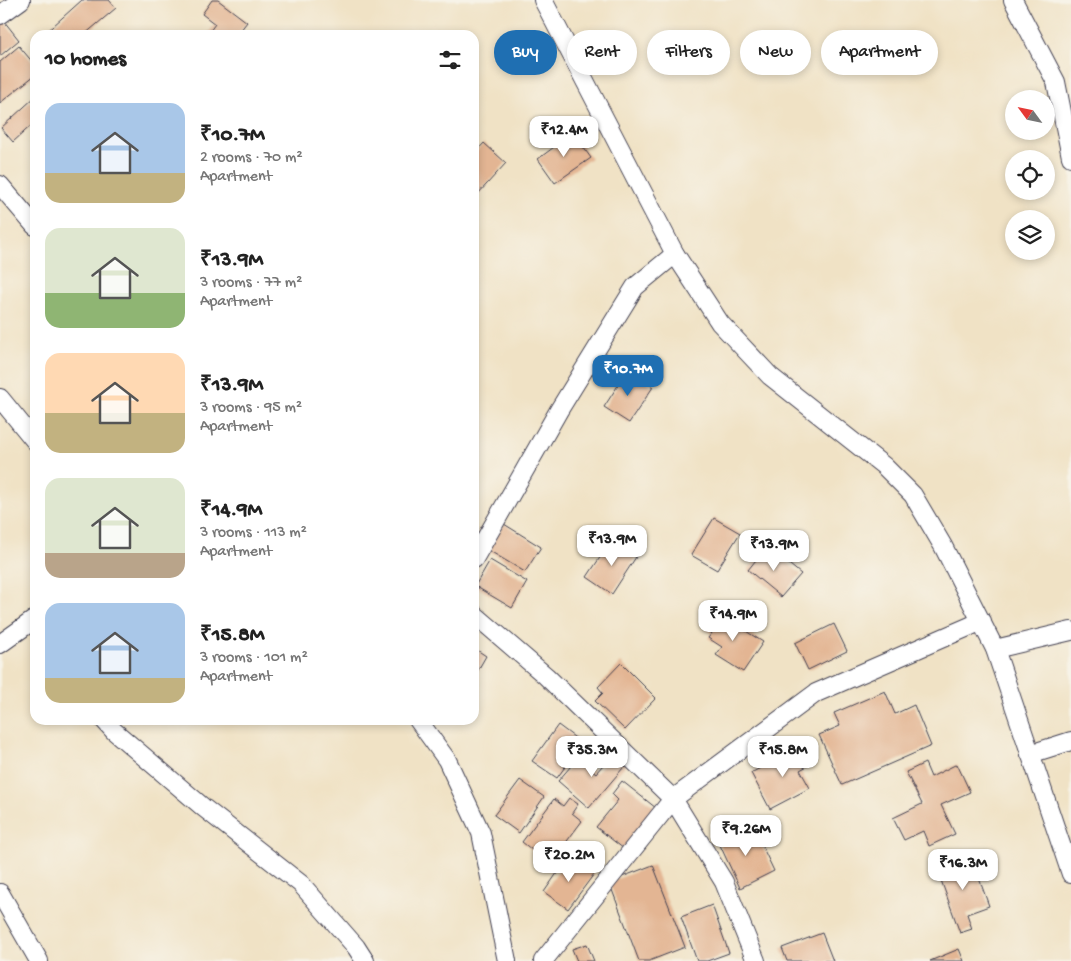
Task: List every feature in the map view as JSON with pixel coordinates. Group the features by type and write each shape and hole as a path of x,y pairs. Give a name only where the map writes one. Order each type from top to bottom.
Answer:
{"street":[{"path":"0,15 20,0"},
{"path":"543,0 675,254 720,323 770,376 884,466 913,495 943,546 994,649 1071,874"},
{"path":"1014,0 1056,82 1071,157"},
{"path":"0,185 30,220"},
{"path":"479,549 559,410 635,287 675,254"},
{"path":"0,398 30,435"},
{"path":"479,618 546,676 673,799 724,882 756,961"},
{"path":"543,961 673,799 816,693 982,622"},
{"path":"0,644 30,623"},
{"path":"994,649 1071,631"},
{"path":"109,725 204,808 301,884 356,947 364,961"},
{"path":"422,725 447,760 482,833 507,961"},
{"path":"1030,754 1071,741"},
{"path":"0,894 39,961"}],"building":[{"path":"82,0 109,0 116,8 90,30 49,30"},
{"path":"212,0 218,0 247,22 241,30 211,30 215,24 202,14"},
{"path":"0,16 19,40 0,56"},
{"path":"19,46 30,59 30,79 0,103 0,62"},
{"path":"30,102 30,127 13,142 1,128"},
{"path":"573,133 591,158 555,183 538,159"},
{"path":"484,143 506,163 479,193 479,148"},
{"path":"628,370 653,387 629,423 604,407"},
{"path":"714,518 740,533 717,570 691,555"},
{"path":"504,524 541,547 525,572 488,550"},
{"path":"611,541 636,557 612,594 587,577"},
{"path":"767,546 801,574 781,597 748,570"},
{"path":"490,560 527,582 512,608 479,588 479,579"},
{"path":"716,612 763,642 743,672 716,655 722,647 708,638 712,633 706,629"},
{"path":"834,624 847,651 808,670 795,643"},
{"path":"479,651 486,656 479,668"},
{"path":"621,663 656,698 625,730 595,701 603,693 598,687"},
{"path":"885,691 895,714 914,705 931,746 842,785 819,735 840,726 834,713"},
{"path":"558,725 582,743 557,778 532,761"},
{"path":"801,746 811,764 800,770 810,788 770,809 751,773"},
{"path":"616,750 629,761 589,808 558,781 578,758 596,773"},
{"path":"925,763 931,777 957,764 970,792 941,805 955,834 929,846 923,831 904,840 893,818 922,804 906,772"},
{"path":"520,780 544,797 519,833 494,815"},
{"path":"622,781 656,808 624,849 596,827 618,800 612,794"},
{"path":"569,798 578,804 572,813 582,821 550,864 522,842 554,799 563,806"},
{"path":"753,827 774,871 740,888 719,843"},
{"path":"569,856 594,874 568,909 544,892"},
{"path":"971,856 989,906 967,914 972,929 960,933 937,869"},
{"path":"653,865 685,947 649,961 639,961 609,882"},
{"path":"712,905 729,953 707,961 697,961 681,917"},
{"path":"822,933 833,961 787,961 782,948"},
{"path":"587,944 594,961 577,961 572,949"},
{"path":"959,949 964,961 930,961"}]}
